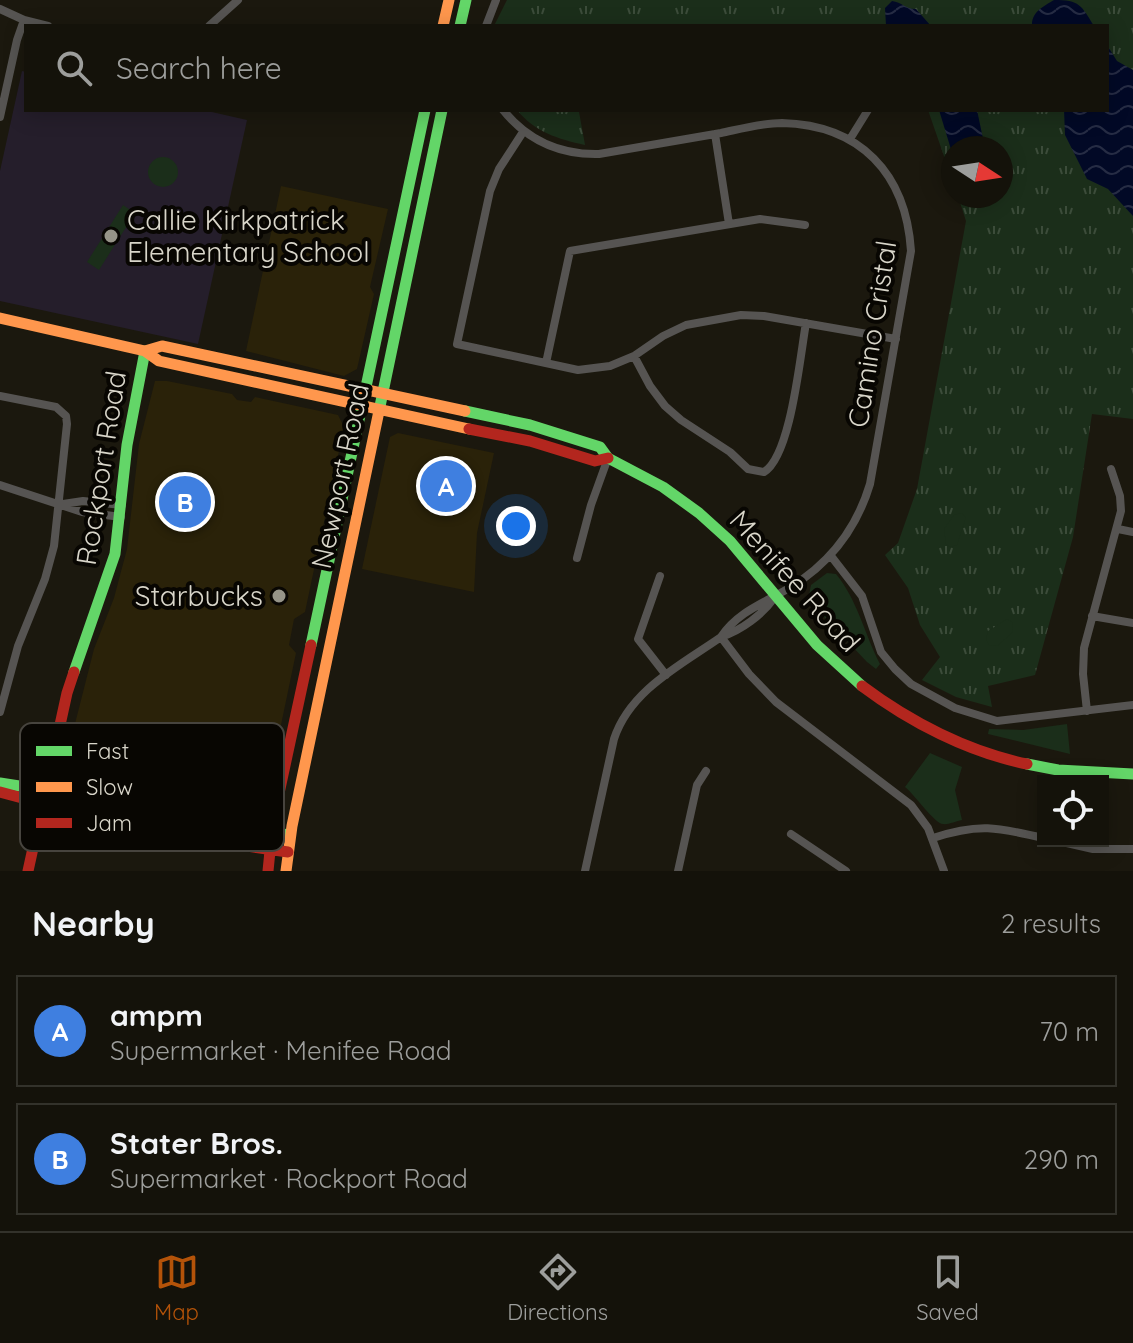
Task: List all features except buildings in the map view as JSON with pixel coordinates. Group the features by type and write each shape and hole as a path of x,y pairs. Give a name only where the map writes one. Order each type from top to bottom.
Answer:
{"main road":[{"path":"443,24 449,0"},
{"path":"460,24 466,0"},
{"name":"Newport Road","path":"284,775 425,112"},
{"name":"Newport Road","path":"286,871 290,835 442,112"},
{"name":"Menifee Road","path":"0,318 145,351 159,361 379,411 530,441 595,461 608,458"},
{"name":"Menifee Road","path":"145,351 162,346 547,430 600,447 608,458 663,487 699,513 730,541 838,666 889,706 956,741 1009,760 1058,770 1133,774"},
{"name":"Rockport Road","path":"60,723 77,658 115,554 127,445 145,351"},
{"path":"0,783 20,790"},
{"path":"0,792 20,795"},
{"path":"284,834 290,835"},
{"name":"Rockport Road","path":"28,871 32,851"},
{"path":"269,851 288,852"},
{"name":"Newport Road","path":"268,871 269,851"}],"street":[{"path":"211,24 238,0"},
{"path":"487,24 496,0"},
{"path":"0,9 40,24"},
{"path":"0,117 24,20"},
{"name":"Camino Cristal","path":"505,112 523,132 561,151 579,154 599,154 777,123 823,128 850,139 869,153 890,177 905,212 911,251 865,502 846,538 831,556 776,596 765,611 733,633 721,637 641,695 617,729 585,871"},
{"path":"850,139 867,112"},
{"path":"523,132 499,169 490,191 457,344 578,370 610,366 634,356 686,325 716,318 752,315 896,339"},
{"path":"715,134 729,224"},
{"path":"546,363 570,251 760,219 805,225"},
{"path":"634,356 665,406 730,452 748,469 764,472 772,468 784,441 806,323"},
{"path":"0,396 62,410 67,424 60,505 50,562 18,646 0,712"},
{"path":"577,558 608,458"},
{"path":"1087,711 1084,648 1118,529 1120,496 1111,469"},
{"path":"0,485 89,513 121,511"},
{"path":"60,505 90,502 121,511"},
{"path":"89,513 90,502"},
{"path":"1118,529 1133,532"},
{"path":"831,556 862,596 881,652 903,677 929,695 967,713 997,721 1133,705"},
{"path":"660,576 638,639 666,675"},
{"path":"1092,616 1133,623"},
{"path":"721,637 749,674 776,702 903,797 923,819 944,871"},
{"path":"678,871 697,785 706,771"},
{"path":"933,838 979,826 1037,837"},
{"path":"791,834 846,871"},
{"path":"1084,847 1133,849"}],"shaded area":[{"name":"Callie Kirkpatrick Elementary School","path":"22,71 24,112 212,112 247,120 198,344 0,301 0,171"},
{"path":"281,186 388,209 370,287 374,294 357,369 344,376 246,351"},
{"path":"155,381 232,394 237,400 251,402 255,397 338,415 344,427 305,612 294,619 289,645 296,653 281,723 75,723 94,649 114,598 127,549 139,444"},
{"path":"398,433 494,453 477,533 474,592 362,569 390,437"}],"green space":[{"path":"507,0 1133,0 1133,419 1092,414 1073,537 1035,675 988,686 992,707 956,697 922,680 940,657 920,625 908,588 885,555 898,543 917,489 966,221 962,208 1013,208 1013,136 941,136 941,147 929,112 1109,112 1109,24 495,24"},
{"path":"519,112 579,112 585,145 548,134"},
{"path":"163,157 174,161 178,172 174,183 163,187 152,183 148,172 152,161"},
{"path":"123,205 135,213 99,270 87,262"},
{"path":"961,513 966,517 957,545 950,547 946,544 944,529 954,515"},
{"path":"827,573 836,574 850,595 880,664 876,669 808,600 811,585"},
{"path":"1007,619 1012,622 1013,632 997,646 989,645 986,639 988,631"},
{"path":"1067,724 1070,754 988,734 989,729 1023,730"},
{"path":"930,753 962,767 955,790 962,820 939,823 905,787"}],"water":[{"path":"1054,0 1069,1 1079,5 1093,24 1032,24 1042,7"},
{"path":"892,1 916,9 929,24 886,24 885,8"},
{"path":"1109,48 1117,61 1133,70 1133,216 1108,189 1087,179 1065,135 1064,112 1109,112"},
{"path":"940,112 977,112 982,136 947,136"}],"traffic: fast":[{"path":"460,24 466,0"},
{"path":"311,645 425,112"},
{"path":"379,411 442,112"},
{"path":"74,672 115,554 127,445 145,351"},
{"path":"465,411 530,425 600,447 608,458 663,487 730,541 817,645 862,686"},
{"path":"1027,764 1058,770 1133,774"},
{"path":"0,783 20,786"},
{"path":"284,834 290,835"}],"traffic: slow":[{"path":"443,24 449,0"},
{"path":"0,318 145,351 159,361 469,429"},
{"path":"145,351 162,346 465,411"},
{"path":"286,871 292,826 379,411"}],"traffic: jam":[{"path":"469,429 530,441 595,461 608,458"},
{"path":"284,770 311,645"},
{"path":"60,723 74,672"},
{"path":"862,686 940,734 983,752 1027,764"},
{"path":"0,792 20,797"},
{"path":"28,871 32,851"},
{"path":"268,871 270,851"},
{"path":"281,851 288,852"}],"place":[{"name":"Callie Kirkpatrick Elementary School","path":"111,236"},
{"name":"ampm","path":"446,486"},
{"name":"Stater Bros.","path":"185,502"},
{"name":"Starbucks","path":"279,596"}]}
